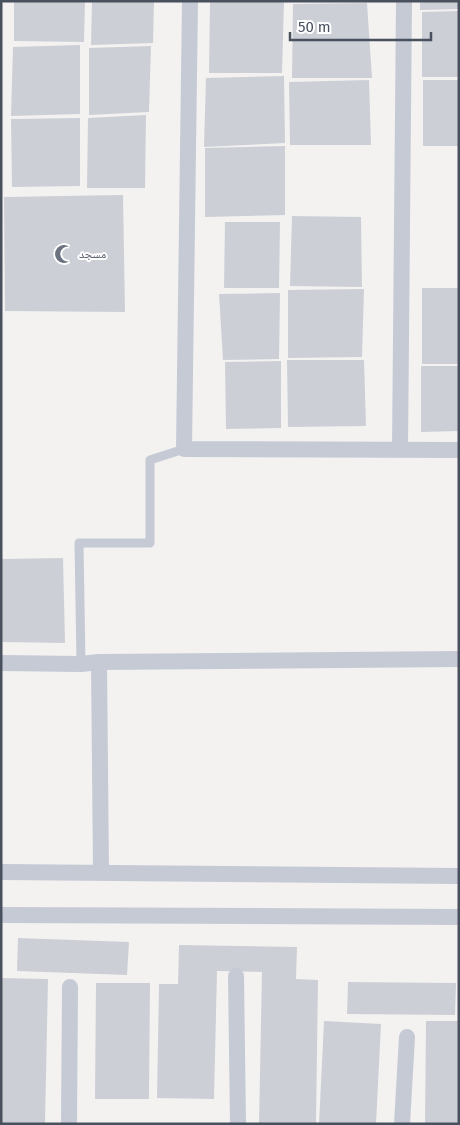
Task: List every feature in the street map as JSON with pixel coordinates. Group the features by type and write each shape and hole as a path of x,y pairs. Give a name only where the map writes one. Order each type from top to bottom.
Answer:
{"street":[{"path":"190,1 184,449 459,450"},
{"path":"400,450 404,1"},
{"path":"1,663 81,664 99,662 459,659"},
{"path":"99,662 101,872"},
{"path":"1,872 459,876"},
{"path":"1,914 459,917"},
{"path":"236,976 238,1124"},
{"path":"69,1124 70,987"},
{"path":"402,1124 407,1037"}],"lane":[{"path":"81,664 79,543 150,542 150,460 184,449"}],"building":[{"path":"14,1 85,1 84,42 14,41"},
{"path":"92,1 154,1 153,43 91,45"},
{"path":"210,1 284,2 282,73 209,73"},
{"path":"420,1 459,1 459,9 420,10"},
{"path":"367,3 372,78 292,78 293,4"},
{"path":"459,11 459,77 422,77 422,12"},
{"path":"80,45 80,114 11,116 13,47"},
{"path":"151,46 149,112 89,115 89,48"},
{"path":"284,76 285,143 204,147 206,78"},
{"path":"369,80 371,145 290,145 289,82"},
{"path":"423,80 459,80 459,146 423,146"},
{"path":"146,115 145,188 87,188 88,118"},
{"path":"80,118 80,186 12,187 11,119"},
{"path":"285,146 285,215 205,217 205,148"},
{"name":"مسجد","path":"123,195 125,312 5,311 4,197"},
{"path":"292,216 361,217 362,287 290,286"},
{"path":"225,222 280,222 279,288 224,288"},
{"path":"422,288 459,288 459,364 422,364"},
{"path":"364,289 362,357 288,358 288,290"},
{"path":"280,293 279,359 223,360 219,294"},
{"path":"287,360 364,360 366,426 288,427"},
{"path":"281,361 281,428 226,429 225,362"},
{"path":"421,366 459,366 459,431 421,432"},
{"path":"63,558 65,643 1,642 1,559"},
{"path":"18,938 129,942 127,975 17,971"},
{"path":"179,945 297,947 296,979 318,980 316,1124 259,1124 262,972 217,971 214,1099 157,1098 159,984 178,984"},
{"path":"1,978 48,979 45,1124 1,1124"},
{"path":"348,982 456,983 455,1015 347,1014"},
{"path":"96,983 150,983 149,1099 95,1099"},
{"path":"324,1021 381,1024 376,1124 319,1124"},
{"path":"426,1021 459,1021 459,1124 425,1124"}],"place":[{"name":"مسجد","path":"64,254"}]}
